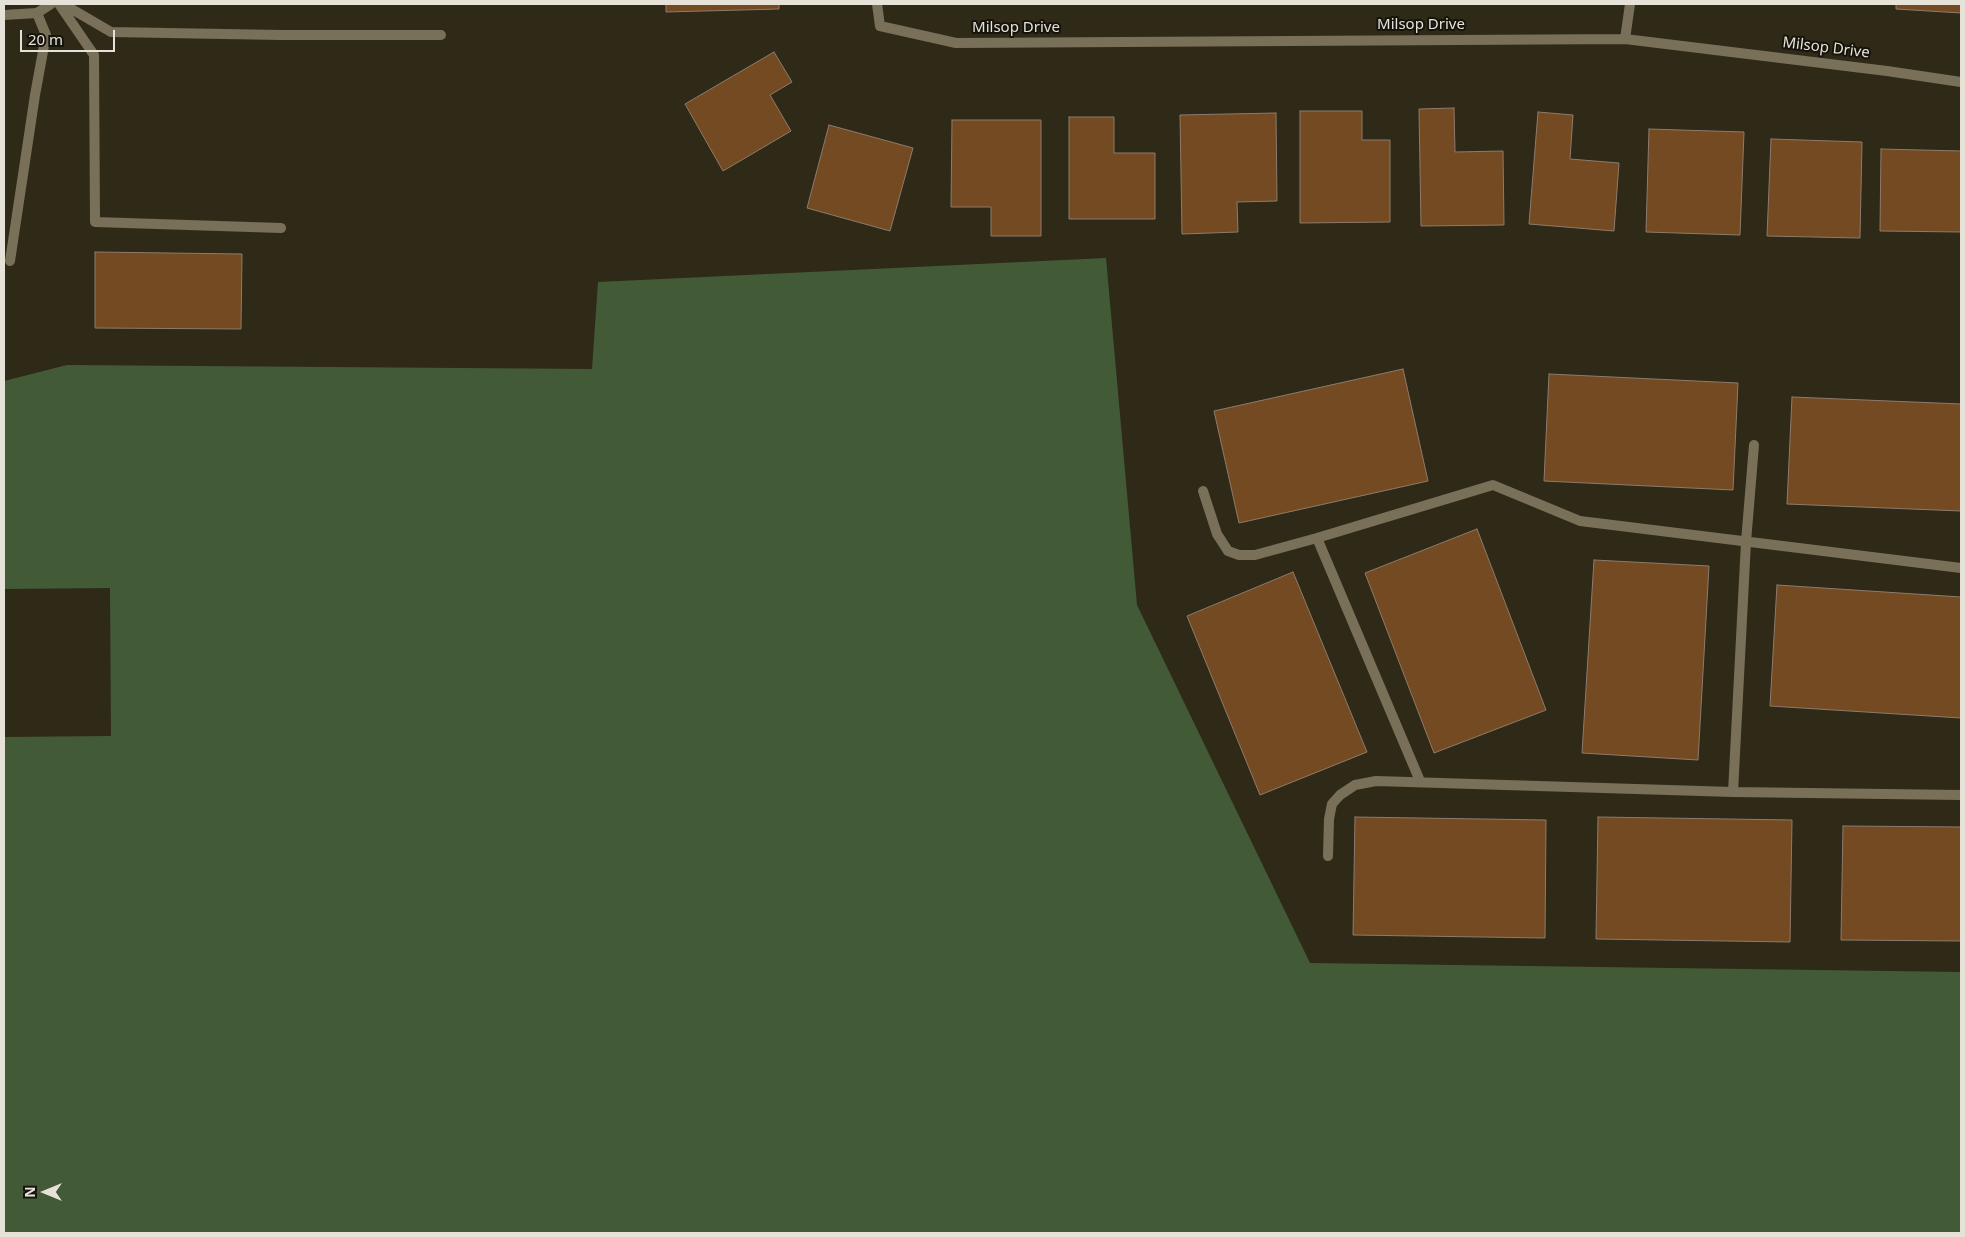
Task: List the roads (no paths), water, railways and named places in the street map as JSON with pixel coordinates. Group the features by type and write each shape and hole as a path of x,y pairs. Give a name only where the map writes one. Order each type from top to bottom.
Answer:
{"street":[{"path":"4,15 37,13 51,4"},
{"path":"61,4 111,32 281,36 441,35"},
{"path":"61,4 94,55 95,222 281,228"},
{"name":"Milsop Drive","path":"877,4 880,26 956,43 1624,39 1887,71 1961,82"},
{"path":"1624,39 1630,4"},
{"path":"10,261 46,35 37,13"},
{"path":"1733,792 1746,542 1754,445"},
{"path":"1202,490 1217,534 1228,551 1239,555 1255,555 1317,538 1493,485 1580,521 1961,568"},
{"path":"1317,538 1420,781"},
{"path":"1328,856 1329,820 1332,804 1340,795 1355,785 1376,781 1733,792 1961,795"}]}
